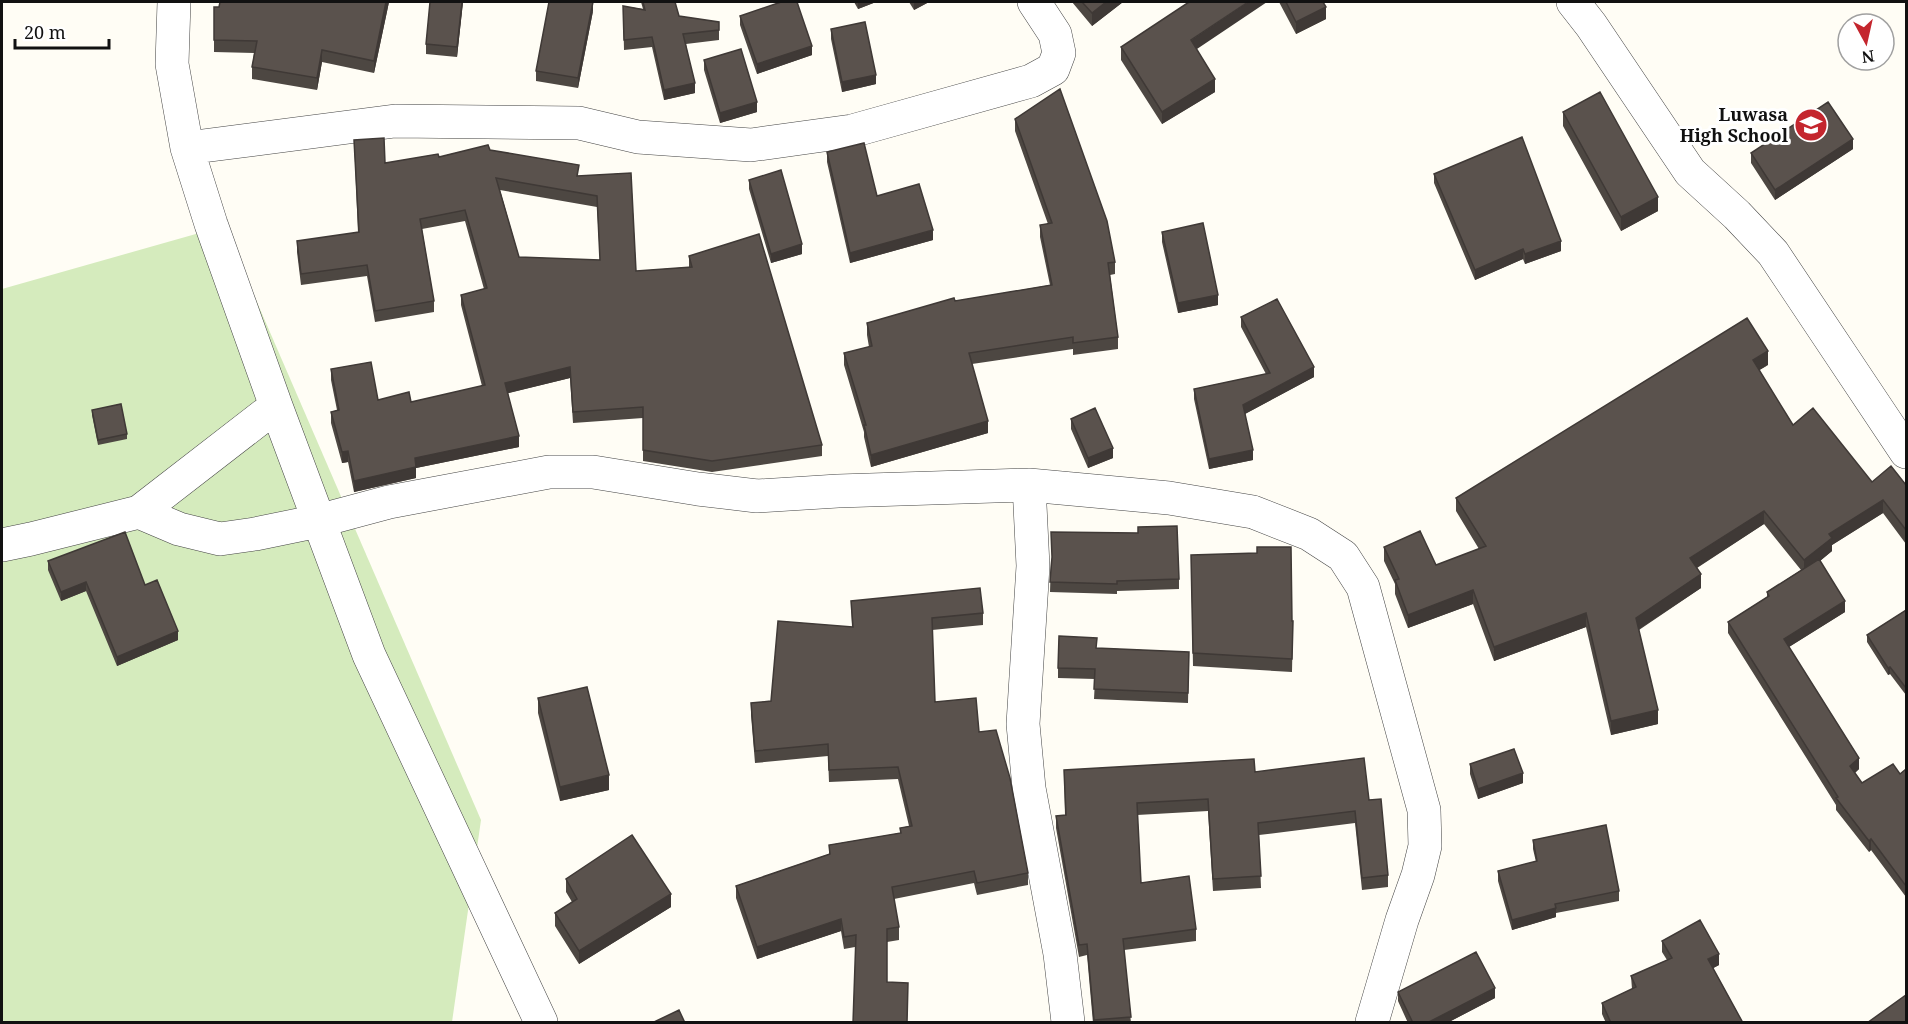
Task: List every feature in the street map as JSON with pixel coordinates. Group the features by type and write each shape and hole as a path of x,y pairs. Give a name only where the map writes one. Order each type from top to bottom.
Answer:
{"street":[{"path":"174,2 172,64 187,148 211,224 276,406 369,655 541,1023"},
{"path":"187,148 395,122 579,123 638,137 751,145 852,131 1031,81 1053,69 1059,54 1055,34 1034,2"},
{"path":"1573,2 1690,172 1737,215 1773,253 1906,452"},
{"path":"2,545 139,512 276,406"},
{"path":"139,512 179,529 220,539 318,521 389,502 549,472 593,472 757,496 1029,485 1169,498 1253,512 1309,534 1343,556 1363,587 1424,810 1425,846 1418,875 1402,920 1372,1023"},
{"path":"1029,485 1033,566 1023,724 1029,788 1060,954 1068,1023"}],"green space":[{"path":"224,226 481,820 452,1022 2,1022 2,289"}],"building":[{"path":"220,2 386,2 374,61 322,50 317,78 252,67 257,41 214,40 214,7 219,7"},
{"path":"430,2 462,2 457,47 426,44"},
{"path":"549,2 593,2 578,78 536,71"},
{"path":"643,2 675,2 679,16 719,22 719,30 683,34 695,83 664,90 652,37 624,40 623,6 645,10"},
{"path":"781,2 797,2 812,46 757,64 740,16"},
{"path":"1082,2 1106,2 1092,13"},
{"path":"1189,2 1248,2 1191,40 1215,79 1162,112 1121,47"},
{"path":"1286,2 1323,2 1326,7 1296,22"},
{"path":"865,22 876,75 842,82 831,29"},
{"path":"741,49 757,102 720,113 704,60"},
{"path":"1060,89 1107,221 1115,262 1108,263 1118,337 1073,343 1073,337 969,353 988,421 871,455 864,425 866,425 844,353 872,346 867,323 954,298 955,301 1052,285 1040,225 1052,223 1015,119"},
{"path":"1600,92 1658,197 1621,217 1563,112"},
{"path":"1828,102 1853,139 1775,190 1751,153"},
{"path":"1522,137 1561,241 1525,254 1523,249 1475,270 1434,174"},
{"path":"384,138 385,163 438,154 439,157 488,145 490,150 579,165 577,176 631,173 636,271 692,267 689,256 759,234 822,445 712,461 643,450 643,407 573,412 570,367 505,383 519,436 415,458 416,467 354,481 348,451 342,452 331,412 339,410 331,369 371,362 378,400 409,392 411,402 485,385 461,295 487,288 465,210 420,219 434,301 375,311 367,265 301,274 297,241 359,232 354,140","holes":["496,178 597,196 600,260 519,257"]},
{"path":"864,143 877,196 919,184 933,230 850,253 827,152"},
{"path":"781,170 802,244 771,254 749,180"},
{"path":"1203,223 1218,295 1178,303 1162,232"},
{"path":"1277,299 1314,367 1243,405 1253,450 1209,459 1194,389 1270,373 1241,317"},
{"path":"1747,318 1768,351 1753,360 1793,425 1813,408 1872,482 1891,466 1906,485 1906,530 1883,500 1829,534 1832,538 1804,560 1764,511 1690,558 1701,574 1636,618 1658,710 1611,721 1586,613 1494,647 1473,590 1408,615 1395,580 1399,579 1384,547 1420,531 1436,565 1486,546 1456,498"},
{"path":"121,404 127,434 98,440 92,410"},
{"path":"1095,408 1113,448 1088,458 1071,419"},
{"path":"1177,526 1179,579 1117,581 1117,584 1050,582 1051,532 1138,533 1138,527"},
{"path":"125,532 145,585 157,580 178,631 117,657 86,582 61,592 48,561"},
{"path":"1257,547 1291,547 1292,659 1193,653 1191,555 1257,553"},
{"path":"1819,559 1845,601 1784,639 1859,758 1850,766 1862,783 1893,764 1900,774 1906,769 1906,886 1871,839 1869,841 1836,798 1838,797 1728,622 1769,596 1767,592"},
{"path":"980,588 983,613 932,618 935,702 976,698 979,732 996,730 1010,778 1028,873 977,883 974,871 892,887 899,927 887,929 887,982 908,983 907,1023 853,1023 856,935 844,937 841,919 757,947 736,886 830,854 829,845 901,833 900,828 912,826 898,767 829,770 828,744 755,751 751,703 771,701 778,621 853,627 851,601"},
{"path":"1906,610 1906,688 1890,667 1888,668 1867,635"},
{"path":"1059,636 1097,638 1096,648 1189,652 1188,693 1094,689 1095,669 1058,668"},
{"path":"587,687 609,775 560,787 538,698"},
{"path":"1514,749 1523,773 1478,789 1470,764"},
{"path":"1364,758 1369,800 1381,799 1388,875 1362,878 1355,811 1258,823 1261,876 1213,879 1208,799 1137,803 1141,883 1189,876 1196,929 1123,939 1131,1017 1094,1020 1087,944 1079,945 1056,816 1066,815 1064,770 1254,759 1255,772"},
{"path":"1606,825 1619,891 1555,904 1556,908 1512,920 1498,871 1537,861 1533,840"},
{"path":"632,835 671,894 579,951 555,913 577,899 566,879"},
{"path":"1700,920 1719,954 1708,959 1743,1023 1611,1023 1602,1003 1636,987 1631,976 1672,958 1662,941"},
{"path":"1476,952 1495,988 1427,1023 1413,1023 1398,992"},
{"path":"1906,995 1906,1023 1867,1023"},
{"path":"679,1010 685,1023 652,1023"}],"place":[{"name":"Luwasa High School","path":"1811,125"}]}
